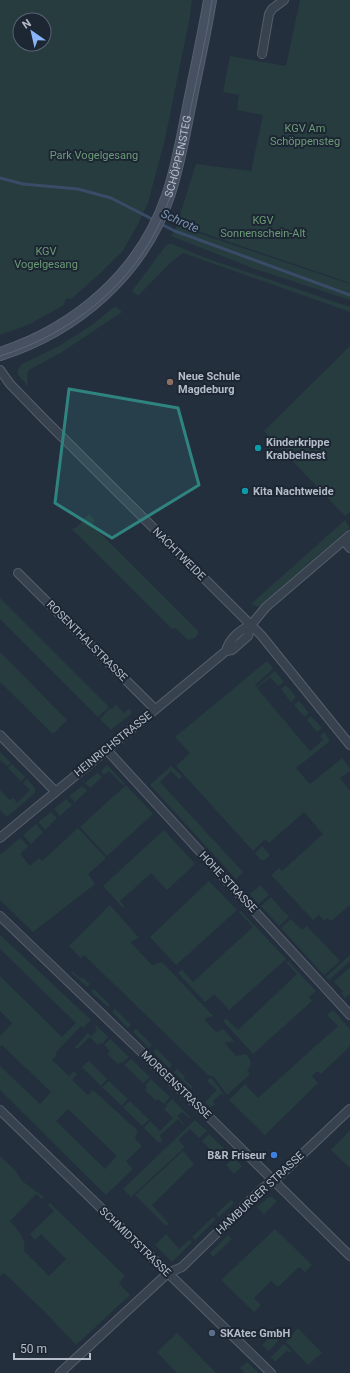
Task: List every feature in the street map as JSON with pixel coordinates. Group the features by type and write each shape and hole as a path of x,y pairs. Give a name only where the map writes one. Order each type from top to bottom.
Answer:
{"main road":[{"name":"SCHÖPPENSTEG","path":"0,354 43,337 65,324 94,303 109,290 123,274 135,259 153,231 162,213 172,186 177,166 210,0"}],"street":[{"path":"262,54 269,14 272,9 284,0"},
{"name":"NACHTWEIDE","path":"0,370 10,384 251,625 350,745"},
{"path":"347,538 350,548"},
{"name":"HEINRICHSTRASSE","path":"0,838 226,650 232,650 245,639 248,636 251,625 266,607 347,538"},
{"name":"ROSENTHALSTRASSE","path":"18,573 155,709"},
{"path":"0,735 55,791"},
{"name":"HOHE STRASSE","path":"106,749 350,1015"},
{"name":"MORGENSTRASSE","path":"0,916 350,1256"},
{"name":"HAMBURGER STRASSE","path":"60,1373 168,1273 182,1266 263,1188 274,1181 350,1109"},
{"name":"SCHMIDTSTRASSE","path":"0,1110 271,1373"}],"highlighted area":[{"path":"69,389 178,408 199,485 112,538 55,503"}],"green space":[{"name":"Park Vogelgesang","path":"0,0 192,0 165,139 148,203 138,224 122,252 95,278 71,299 67,298 64,305 30,324 0,335"},
{"path":"300,0 350,0 350,283 177,224 196,164 251,171 263,115 237,110 239,95 223,92 230,56 286,66"},
{"path":"177,226 350,284 350,300 255,269 171,236"},
{"path":"167,244 172,244 206,258 350,307 350,312 183,253 171,262 138,296 132,291"},
{"path":"116,307 122,312 62,352 29,370 27,373 28,386 18,375 18,370 22,364 59,346 92,325"},
{"path":"350,346 350,512 345,516 264,431"},
{"path":"89,514 95,520 92,525 198,631 195,638 188,640 175,628 172,629 72,529 77,527"},
{"path":"345,520 350,528 259,607 251,604"},
{"path":"0,598 109,707 98,717 0,619"},
{"path":"0,652 67,720 53,734 0,682"},
{"path":"267,661 273,668 255,685 256,687 275,671 284,682 278,686 270,677 257,688 310,751 323,740 320,736 324,732 330,741 296,768 310,784 342,758 350,768 350,771 340,778 350,791 350,905 331,921 327,918 324,921 319,915 313,920 271,875 279,868 282,871 323,834 304,812 269,843 265,839 253,851 176,766 190,753 175,737"},
{"path":"286,685 296,697 291,702 281,689"},
{"path":"299,701 309,713 304,717 294,705"},
{"path":"116,705 124,713 129,709 132,712 111,730 100,719 110,708 112,709"},
{"path":"311,716 322,728 317,732 307,720"},
{"path":"0,752 11,763 7,766 0,760"},
{"path":"12,764 25,777 21,781 8,768"},
{"path":"107,765 125,784 123,785 109,771 104,775 101,771"},
{"path":"171,766 182,776 179,779 171,771 160,782 243,872 236,879 150,785"},
{"path":"97,773 102,777 90,788 85,783"},
{"path":"27,779 35,788 35,793 7,817 0,810 0,790 10,800 13,798 17,803 30,790 23,783"},
{"path":"126,785 153,814 107,856 80,827"},
{"path":"82,786 87,791 75,802 69,796"},
{"path":"66,799 72,805 60,816 54,809"},
{"path":"51,812 57,818 45,830 38,822"},
{"path":"36,824 43,832 31,844 23,835"},
{"path":"78,828 106,858 88,874 95,884 33,932 0,900 0,855 20,838 28,846 20,854 30,866 39,858 42,861"},
{"path":"164,830 195,864 167,890 151,873 120,901 124,906 123,908 103,886"},
{"path":"262,846 270,855 265,860 261,860 255,853"},
{"path":"209,881 237,910 176,965 150,937"},
{"path":"260,885 269,895 258,904 250,894"},
{"path":"271,897 289,917 279,926 261,906"},
{"path":"110,905 139,938 130,942 152,965 162,962 213,1016 204,1019 216,1032 223,1029 234,1041 225,1043 236,1056 246,1054 250,1060 251,1065 247,1071 250,1074 227,1095 214,1077 208,1075 84,955 81,958 69,946"},
{"path":"241,911 286,959 229,1010 214,994 205,1002 178,973 182,970 193,982 253,927 239,912"},
{"path":"291,919 302,930 307,926 340,961 324,975 281,928"},
{"path":"0,935 91,1020 83,1028 81,1026 55,1053 57,1055 52,1060 69,1076 74,1071 77,1074 72,1080 88,1095 93,1090 138,1131 135,1139 142,1146 126,1161 133,1169 106,1195 0,1090 0,1066 40,1104 51,1092 2,1045 0,1047 0,1036 12,1023 0,1011 0,976 62,1037 76,1023 0,949","holes":["68,1109 117,1156 105,1169 56,1121"]},
{"path":"350,955 350,961 329,980 326,977"},
{"path":"288,961 316,991 309,997 312,1001 253,1054 223,1021 226,1018 238,1030 297,974 286,962"},
{"path":"350,967 350,994 345,998 341,993 343,991 334,982"},
{"path":"72,971 81,979 82,977 90,984 87,987 71,972"},
{"path":"94,989 110,1005 108,1007 91,992"},
{"path":"115,1009 131,1025 128,1028 112,1012"},
{"path":"333,1010 350,1029 350,1046 321,1074 317,1071 312,1076 318,1083 265,1135 229,1100 245,1084 258,1098 338,1026 327,1015"},
{"path":"96,1025 108,1037 102,1044 100,1043 98,1045 90,1037 77,1049 75,1047 88,1033 91,1036 97,1030 95,1027"},
{"path":"136,1029 152,1045 149,1048 133,1032"},
{"path":"110,1039 129,1057 122,1063 120,1062 118,1064 107,1054 110,1051 104,1045"},
{"path":"157,1049 172,1065 169,1068 153,1052"},
{"path":"131,1059 150,1077 143,1083 124,1065"},
{"path":"89,1061 107,1079 101,1086 82,1067"},
{"path":"177,1069 185,1077 184,1079 193,1087 191,1089 174,1072"},
{"path":"211,1077 225,1096 221,1094 213,1101 215,1105 210,1107 205,1102 217,1090 207,1081"},
{"path":"151,1079 170,1097 164,1104 158,1099 156,1101 145,1090 147,1087 145,1085"},
{"path":"109,1081 128,1099 122,1106 102,1087"},
{"path":"172,1099 190,1117 189,1118 182,1112 177,1116 184,1124 178,1119 160,1135 162,1143 158,1142 144,1128 150,1121 160,1131 173,1118 164,1109"},
{"path":"130,1101 149,1120 142,1126 123,1107"},
{"path":"195,1120 207,1131 199,1138 190,1129 178,1140 185,1147 131,1197 123,1189"},
{"path":"350,1130 350,1168 331,1150"},
{"path":"209,1134 231,1155 223,1162 202,1141"},
{"path":"183,1151 194,1164 152,1205 169,1224 166,1226 135,1195"},
{"path":"0,1156 15,1170 22,1181 44,1197 42,1199 36,1194 10,1221 23,1238 25,1247 24,1251 49,1276 66,1259 41,1234 35,1240 30,1234 54,1211 48,1205 50,1203 125,1276 119,1283 130,1295 76,1345 45,1312 4,1273 0,1276"},
{"path":"234,1158 242,1166 234,1174 226,1165"},
{"path":"269,1197 272,1197 277,1201 264,1214 257,1207"},
{"path":"231,1200 234,1203 219,1217 216,1214"},
{"path":"213,1217 216,1219 195,1240 192,1237"},
{"path":"275,1229 312,1265 305,1272 299,1267 278,1287 271,1281 254,1298 261,1305 254,1312 221,1280"},
{"path":"166,1234 179,1249 189,1240 192,1242 172,1262 155,1245"},
{"path":"228,1235 232,1239 213,1257 210,1253"},
{"path":"298,1328 322,1353 308,1365 286,1342"},
{"path":"270,1330 278,1338 278,1341 269,1351 262,1345 272,1335 269,1331"},
{"path":"177,1333 216,1373 177,1373 157,1352"},
{"path":"284,1344 292,1351 290,1353 287,1350 275,1362 271,1357"},
{"path":"247,1362 259,1373 245,1373 240,1368"}],"waterway":[{"name":"Schrote","path":"0,178 23,184 78,189 111,198 154,220"},
{"name":"Schrote","path":"159,223 175,231 350,295"}],"tram line":[{"path":"0,356 26,347 51,335 98,303 136,262 152,238 164,213 177,174 212,0"}],"place":[{"name":"Neue Schule Magdeburg","path":"170,382"},
{"name":"Kinderkrippe Krabbelnest","path":"258,448"},
{"name":"Kita Nachtweide","path":"245,491"},
{"name":"B&R Friseur","path":"274,1155"},
{"name":"SKAtec GmbH","path":"212,1333"}],"park label":[{"name":"KGV Am Schöppensteg","path":"305,134"},
{"name":"KGV Sonnenschein-Alt","path":"263,226"},
{"name":"KGV Vogelgesang","path":"46,257"}]}
